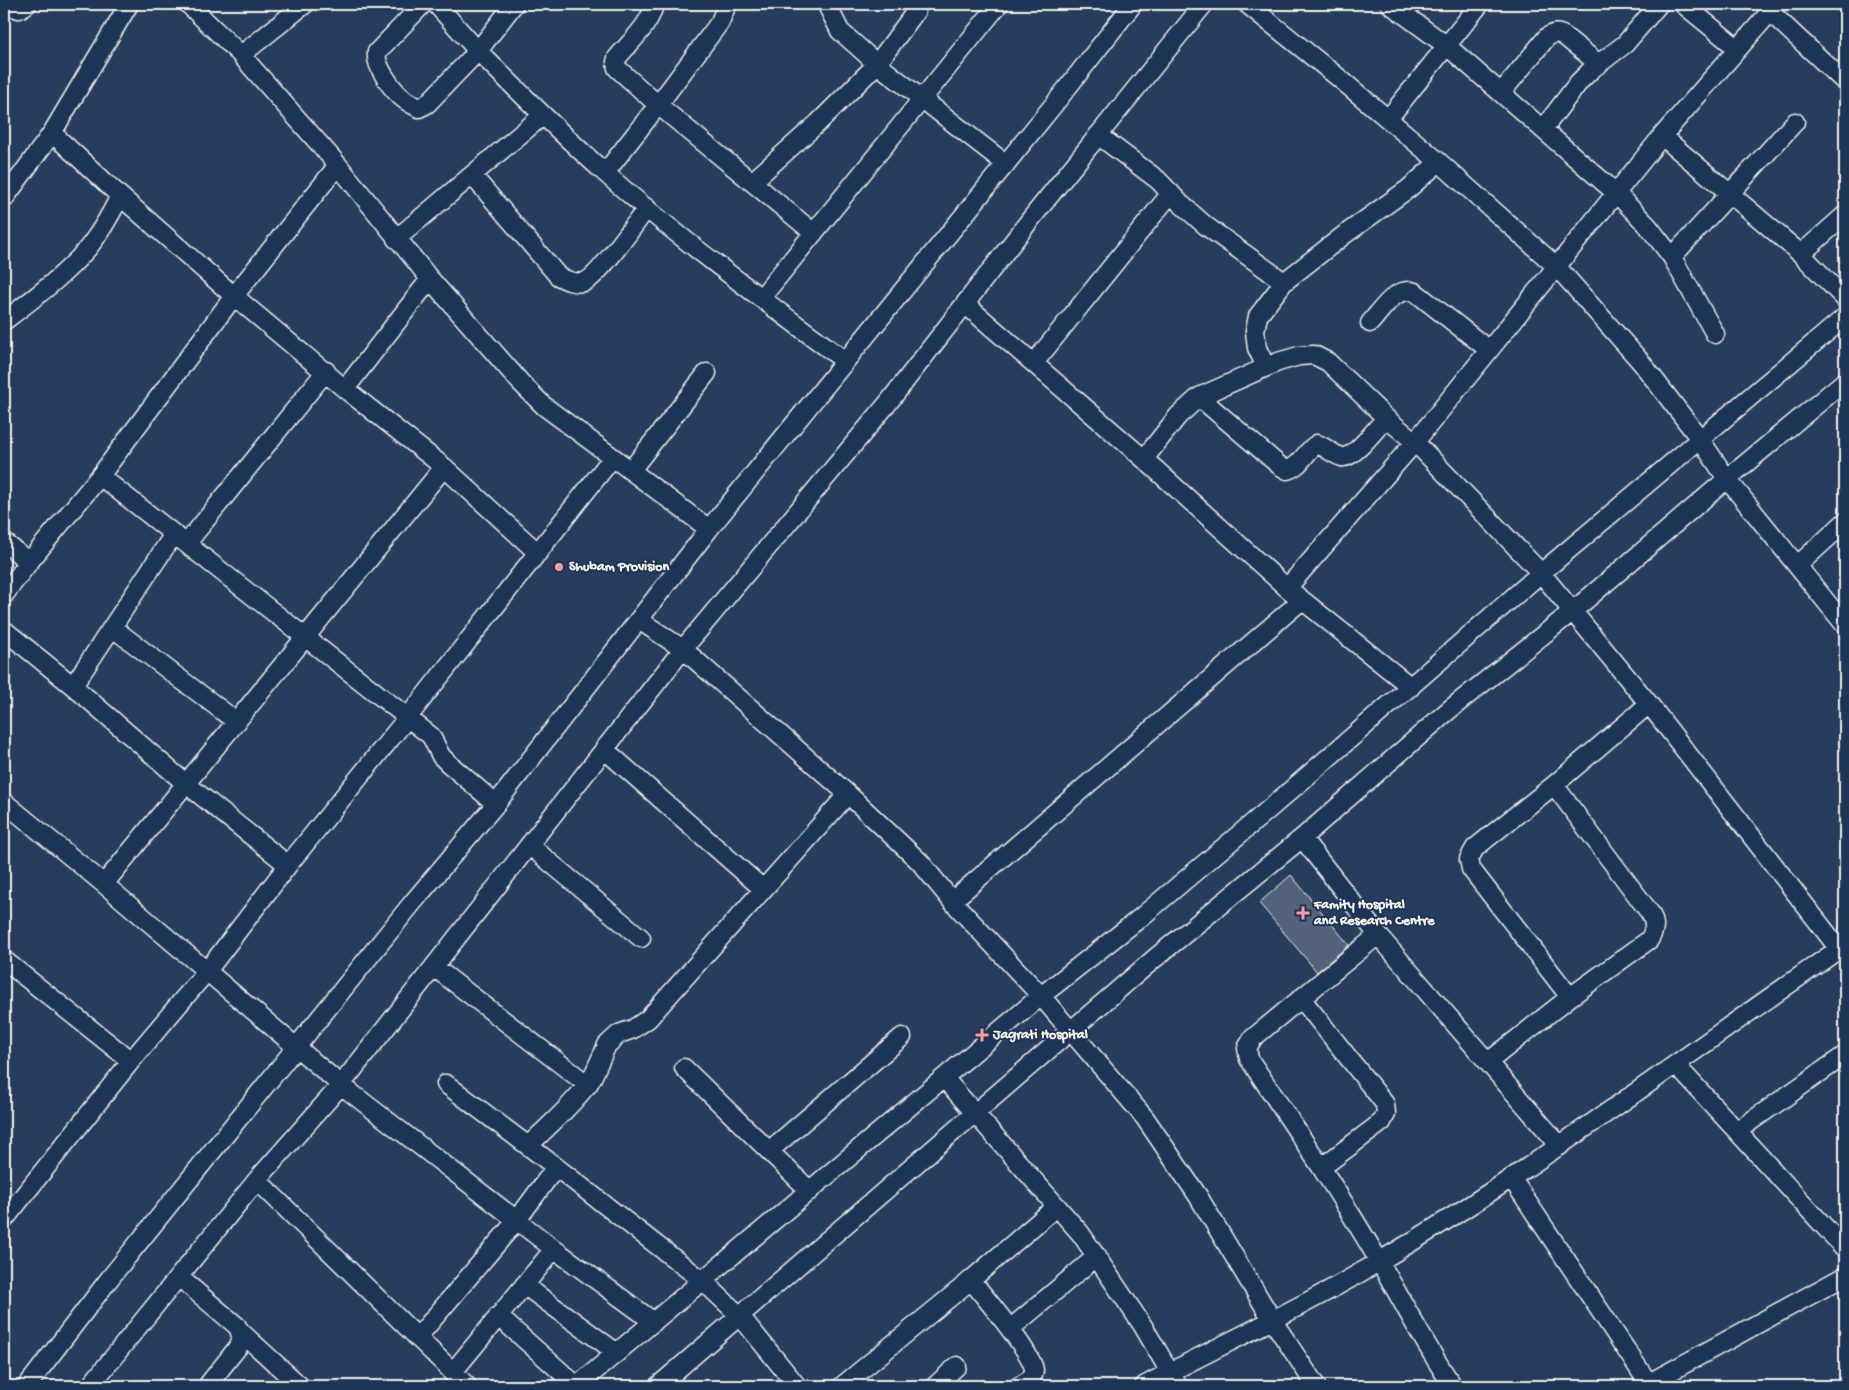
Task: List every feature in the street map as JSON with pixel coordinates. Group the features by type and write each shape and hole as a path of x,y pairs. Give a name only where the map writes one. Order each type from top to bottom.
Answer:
{"street":[{"path":"6,4 19,9 27,4"},
{"path":"5,196 52,133 129,4"},
{"path":"188,4 241,55 338,165 396,239 521,383 544,406 710,530"},
{"path":"241,55 305,4"},
{"path":"424,4 377,52 376,58 377,63 391,85 404,100 419,108 427,104 478,51 514,4"},
{"path":"436,4 478,51 542,116 605,172 760,298 845,361"},
{"path":"654,4 652,14 616,62 617,68 658,105 814,233"},
{"path":"605,172 720,22 727,4"},
{"path":"828,4 840,31 877,64 1006,164"},
{"path":"752,182 818,123 877,64 916,11 917,4"},
{"path":"760,298 999,4"},
{"path":"27,1386 110,1278 414,901 496,804 710,530 1133,4"},
{"path":"90,1386 256,1180 341,1084 683,649 888,403 1098,135 1204,4"},
{"path":"1247,4 1439,162 1557,267 1641,362 1700,439 1727,479 1845,625"},
{"path":"1388,119 1480,4"},
{"path":"1543,129 1579,82 1625,44 1659,4"},
{"path":"1683,4 1737,48"},
{"path":"1399,6 1616,193 1648,226 1672,257 1715,334"},
{"path":"1287,588 1415,442 1662,136 1773,8 1845,82"},
{"path":"1501,93 1546,37 1553,33 1564,36 1599,64"},
{"path":"396,239 542,116"},
{"path":"1672,257 1732,193 1794,122"},
{"path":"52,133 120,196 234,296 444,467 538,553"},
{"path":"1098,135 1158,180 1206,226 1284,282"},
{"path":"1662,136 1732,193 1801,254 1845,299"},
{"path":"1266,368 1257,348 1255,331 1258,316 1284,282 1344,235 1408,189 1439,162"},
{"path":"4,595 100,476 234,296 338,165"},
{"path":"472,175 558,276 572,282 585,282 596,273 647,208"},
{"path":"1034,363 1171,193"},
{"path":"4,321 68,269 88,248 106,222 120,196"},
{"path":"1801,254 1845,215"},
{"path":"346,389 430,279"},
{"path":"1370,323 1395,296 1400,292 1408,290 1415,292 1489,350"},
{"path":"965,304 1144,459 1287,588 1411,686"},
{"path":"498,1316 577,1386 1042,996 1140,918 1542,573 1845,317"},
{"path":"1144,459 1178,416 1199,397 1299,356 1314,355 1328,362 1386,418 1415,442 1542,573 1842,947 1512,1179 1380,1262 1273,1321 1174,1379 1144,1386"},
{"path":"73,686 113,628 180,538 326,371"},
{"path":"631,470 707,373"},
{"path":"658,1386 1154,959 1302,838 1448,710 1573,611 1845,381"},
{"path":"1199,397 1287,470 1294,469 1312,447 1317,444 1340,457 1346,458 1353,454 1386,418"},
{"path":"4,1220 131,1061 206,971 288,865 408,717 613,457"},
{"path":"104,884 444,467"},
{"path":"100,476 408,717 430,736 448,764 496,804"},
{"path":"1798,565 1845,522"},
{"path":"4,542 29,562"},
{"path":"952,901 1302,600"},
{"path":"639,620 683,649 848,794 920,862 952,901 1042,996 1145,1118 1198,1196 1273,1321 1316,1386"},
{"path":"113,628 237,722"},
{"path":"4,630 73,686 185,783 288,865"},
{"path":"1570,997 1471,869 1470,858 1475,848 1554,785 1649,704"},
{"path":"604,749 763,889"},
{"path":"1488,1062 1570,997 1649,940 1654,931 1654,921 1650,913 1554,785"},
{"path":"528,1146 578,1097 592,1080 607,1045 619,1034 633,1029 648,1018 848,794"},
{"path":"4,802 341,1084 554,1249 654,1322"},
{"path":"1302,838 1378,935 1560,1146"},
{"path":"529,845 641,938"},
{"path":"1378,935 1252,1038 1247,1048 1249,1059 1322,1168 1380,1262 1416,1329 1453,1386"},
{"path":"4,960 131,1061"},
{"path":"434,967 588,1085"},
{"path":"1301,998 1385,1104 1386,1114 1382,1122 1322,1168"},
{"path":"769,1151 902,1037"},
{"path":"1737,1131 1845,1055"},
{"path":"1676,1065 1845,1249"},
{"path":"684,1068 810,1191"},
{"path":"944,1078 1057,1206 1097,1256 1174,1379"},
{"path":"446,1084 556,1166 703,1281 740,1317 797,1386"},
{"path":"416,1338 517,1220 556,1166"},
{"path":"1512,1179 1646,1385 1845,1276"},
{"path":"256,1180 467,1386"},
{"path":"842,1386 1057,1206"},
{"path":"452,1373 554,1249"},
{"path":"1010,1329 1097,1256"},
{"path":"179,1277 237,1326 241,1332 300,1386"},
{"path":"970,1280 1010,1329 1031,1362 1034,1371 1031,1383"},
{"path":"524,1285 617,1353"},
{"path":"207,1386 238,1347 242,1340 241,1332"},
{"path":"935,1386 957,1366"}],"building":[{"path":"1291,875 1349,945 1317,972 1259,903"}],"place":[{"name":"Shubam Provision","path":"559,567"},
{"name":"Famity Hospital and Research Centre","path":"1303,913"},
{"name":"Jagrati Hospital","path":"982,1035"}]}
